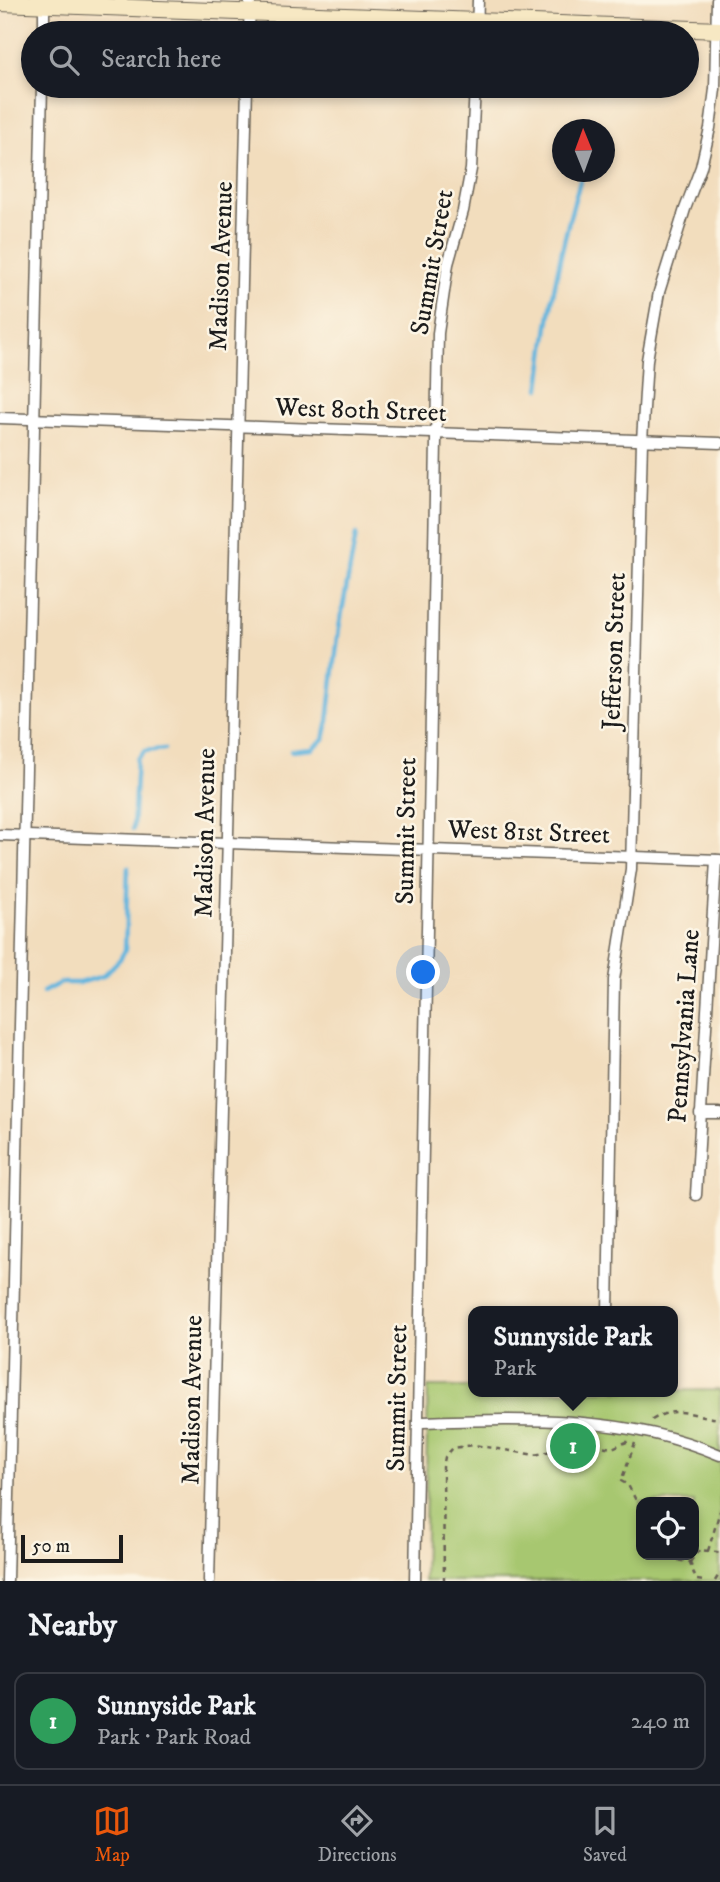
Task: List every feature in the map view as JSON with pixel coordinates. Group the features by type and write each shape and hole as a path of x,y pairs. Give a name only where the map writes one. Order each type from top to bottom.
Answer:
{"street":[{"path":"477,21 478,0"},
{"name":"Jefferson Street","path":"608,1306 614,980 631,869 646,360 659,292 701,167 710,128 715,89 717,0"},
{"path":"0,3 250,6 412,21"},
{"path":"44,4 44,21"},
{"path":"699,30 718,30"},
{"path":"8,1581 42,98"},
{"name":"Madison Avenue","path":"209,1581 247,98"},
{"name":"Summit Street","path":"415,1581 438,333 448,264 463,211 471,169 474,98"},
{"name":"West 80th Street","path":"0,418 720,443"},
{"name":"West 81st Street","path":"0,835 718,860"},
{"name":"Pennsylvania Lane","path":"696,1195 718,860"},
{"path":"700,1113 720,1113"},
{"path":"418,1422 571,1421 666,1436 720,1455"}],"path":[{"path":"649,1422 679,1410 720,1419"},
{"path":"444,1581 443,1468 444,1457 453,1448 474,1445 535,1455 584,1443 612,1448 621,1446 633,1437 634,1448 621,1481 628,1485 636,1500"},
{"path":"708,1551 718,1525 720,1511"},
{"path":"690,1562 699,1550 717,1552 720,1558"},
{"path":"675,1560 690,1562"},
{"path":"690,1562 696,1580 705,1581"},
{"path":"715,1581 720,1573"}],"green space":[{"path":"428,1387 468,1387 468,1397 678,1397 678,1390 720,1390 720,1581 424,1581"}],"waterway":[{"path":"540,388 556,279 580,182"},
{"path":"291,751 312,749 324,739 339,628 356,535"},
{"path":"133,829 137,759 145,751 164,749"},
{"path":"43,992 60,983 79,983 103,976 120,959 125,950 128,867"}],"place":[{"name":"Sunnyside Park","path":"573,1446"}]}
